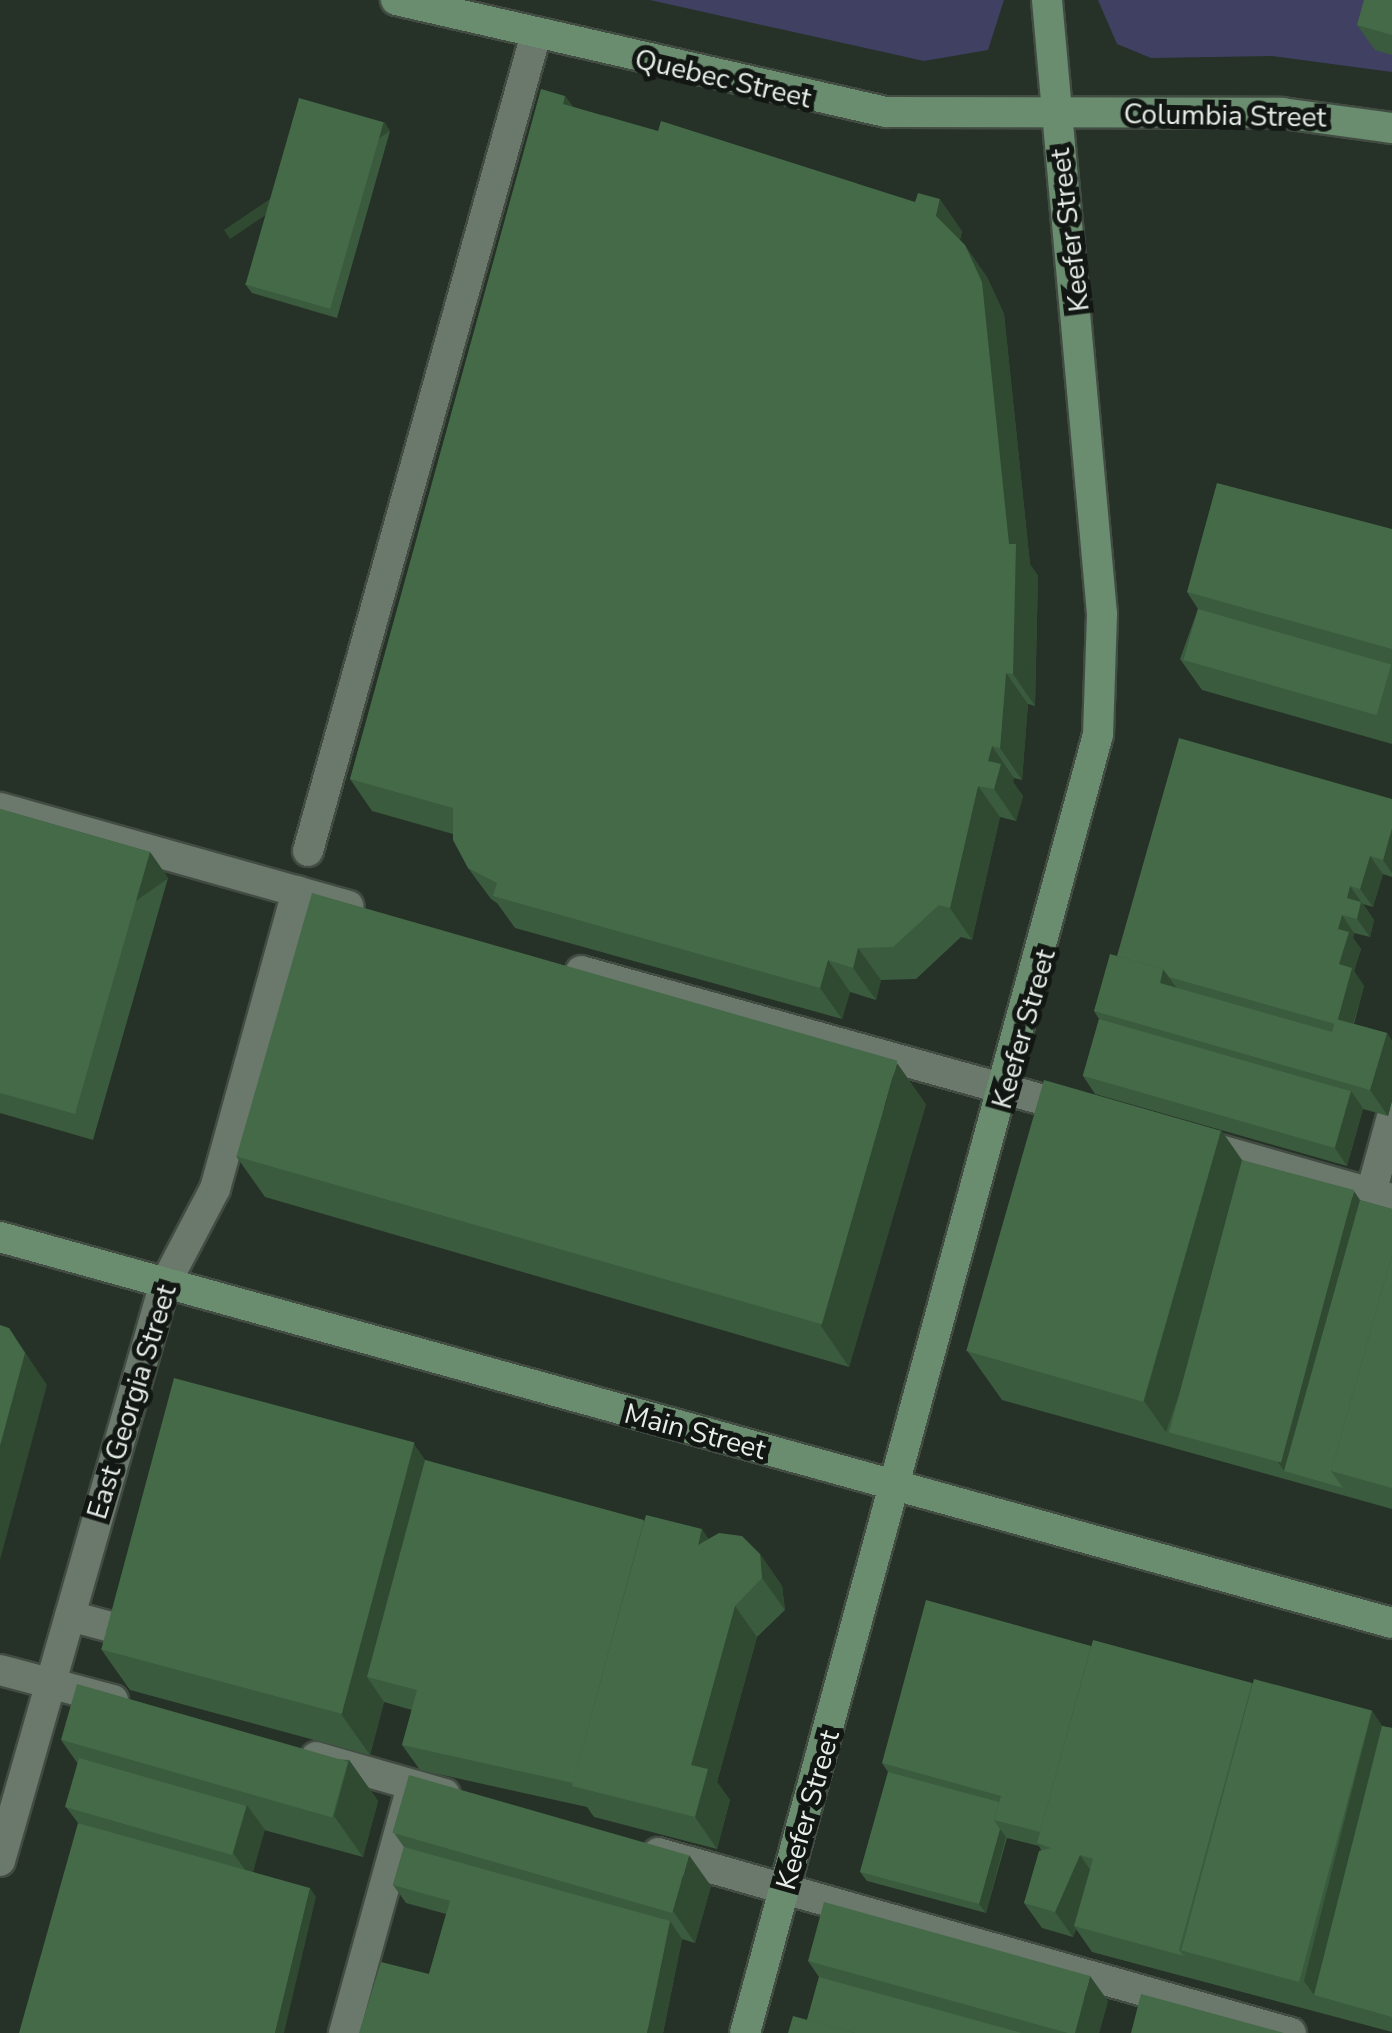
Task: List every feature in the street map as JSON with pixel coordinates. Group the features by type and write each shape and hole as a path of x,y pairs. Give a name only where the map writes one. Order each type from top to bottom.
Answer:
{"street":[{"name":"Quebec Street","path":"396,0 807,100 1056,117"},
{"name":"Keefer Street","path":"745,2033 1083,818 1104,669 1078,271 1056,117 1047,0"},
{"path":"308,851 536,34"},
{"name":"Columbia Street","path":"1056,117 1282,113 1392,128"},
{"path":"0,808 381,915"},
{"name":"East Georgia Street","path":"0,1861 164,1286 215,1189 297,892"},
{"path":"551,963 1107,1118"},
{"path":"1164,1134 1381,1196 1392,1117"},
{"name":"Main Street","path":"0,1237 164,1286 1392,1623"},
{"path":"70,1616 144,1636"},
{"path":"0,1670 144,1709"},
{"path":"278,1746 484,1805"},
{"path":"344,2033 412,1784"},
{"path":"630,1845 786,1888 1141,2004 1292,2033"}],"shaded area":[{"path":"650,0 1004,0 988,50 924,61"},
{"path":"1098,0 1392,0 1392,72 1272,56 1151,58 1117,44"}],"building":[{"path":"1364,0 1392,0 1392,35 1357,25"},
{"path":"541,89 565,96 563,104 658,131 661,121 915,202 918,193 940,199 936,216 965,245 982,282 1009,544 1016,544 1013,674 1006,673 1000,748 992,746 988,761 1001,764 994,789 978,786 950,908 939,905 893,947 858,948 853,968 828,960 820,988 493,896 497,883 468,868 453,840 453,808 350,779"},
{"path":"299,98 384,122 330,309 246,284"},
{"path":"1217,483 1392,529 1392,649 1187,592"},
{"path":"1198,609 1391,664 1377,715 1183,660"},
{"path":"1179,738 1392,799 1392,828 1383,860 1370,856 1360,889 1350,886 1347,898 1361,902 1357,919 1342,915 1338,929 1349,932 1339,964 1352,968 1335,1024 1169,977 1163,969 1117,956"},
{"path":"0,809 150,852 75,1114 0,1093"},
{"path":"312,893 897,1061 822,1324 236,1156"},
{"path":"1110,954 1163,969 1160,983 1332,1032 1336,1019 1387,1033 1370,1090 1094,1011"},
{"path":"1099,1019 1351,1091 1335,1148 1083,1076"},
{"path":"1044,1080 1221,1131 1143,1402 966,1351"},
{"path":"1242,1160 1354,1190 1281,1462 1169,1432"},
{"path":"1360,1200 1392,1209 1392,1255 1331,1471 1343,1488 1284,1471"},
{"path":"1392,1255 1392,1488 1331,1471"},
{"path":"0,1325 9,1328 25,1353 0,1446"},
{"path":"174,1378 415,1442 342,1714 101,1649"},
{"path":"425,1460 644,1520 573,1783 402,1745 417,1690 367,1677"},
{"path":"646,1515 702,1529 698,1545 719,1533 742,1536 760,1554 762,1578 735,1606 691,1765 708,1769 695,1817 572,1786"},
{"path":"926,1600 1091,1646 1040,1832 994,1820 1001,1796 882,1763"},
{"path":"1093,1640 1252,1683 1179,1950 1184,1956 1074,1926 1093,1859 1080,1855 1055,1912 1024,1903 1039,1851 1051,1848 1037,1843"},
{"path":"1254,1679 1372,1711 1299,1982 1181,1950"},
{"path":"77,1684 348,1762 332,1817 61,1740"},
{"path":"1382,1726 1392,1728 1392,2017 1314,1995"},
{"path":"79,1758 246,1806 232,1855 65,1807"},
{"path":"888,1772 999,1802 994,1820 1000,1829 979,1904 860,1872"},
{"path":"409,1775 689,1855 672,1913 392,1833"},
{"path":"78,1823 310,1888 275,2033 19,2033"},
{"path":"404,1847 670,1921 647,2033 359,2033 381,1962 429,1974 450,1901 393,1885"},
{"path":"824,1902 1090,1976 1075,2033 808,1961"},
{"path":"819,1977 1022,2033 855,2033 807,2020"},
{"path":"1141,1994 1284,2033 1131,2033"},
{"path":"793,2016 855,2033 788,2033"}]}
